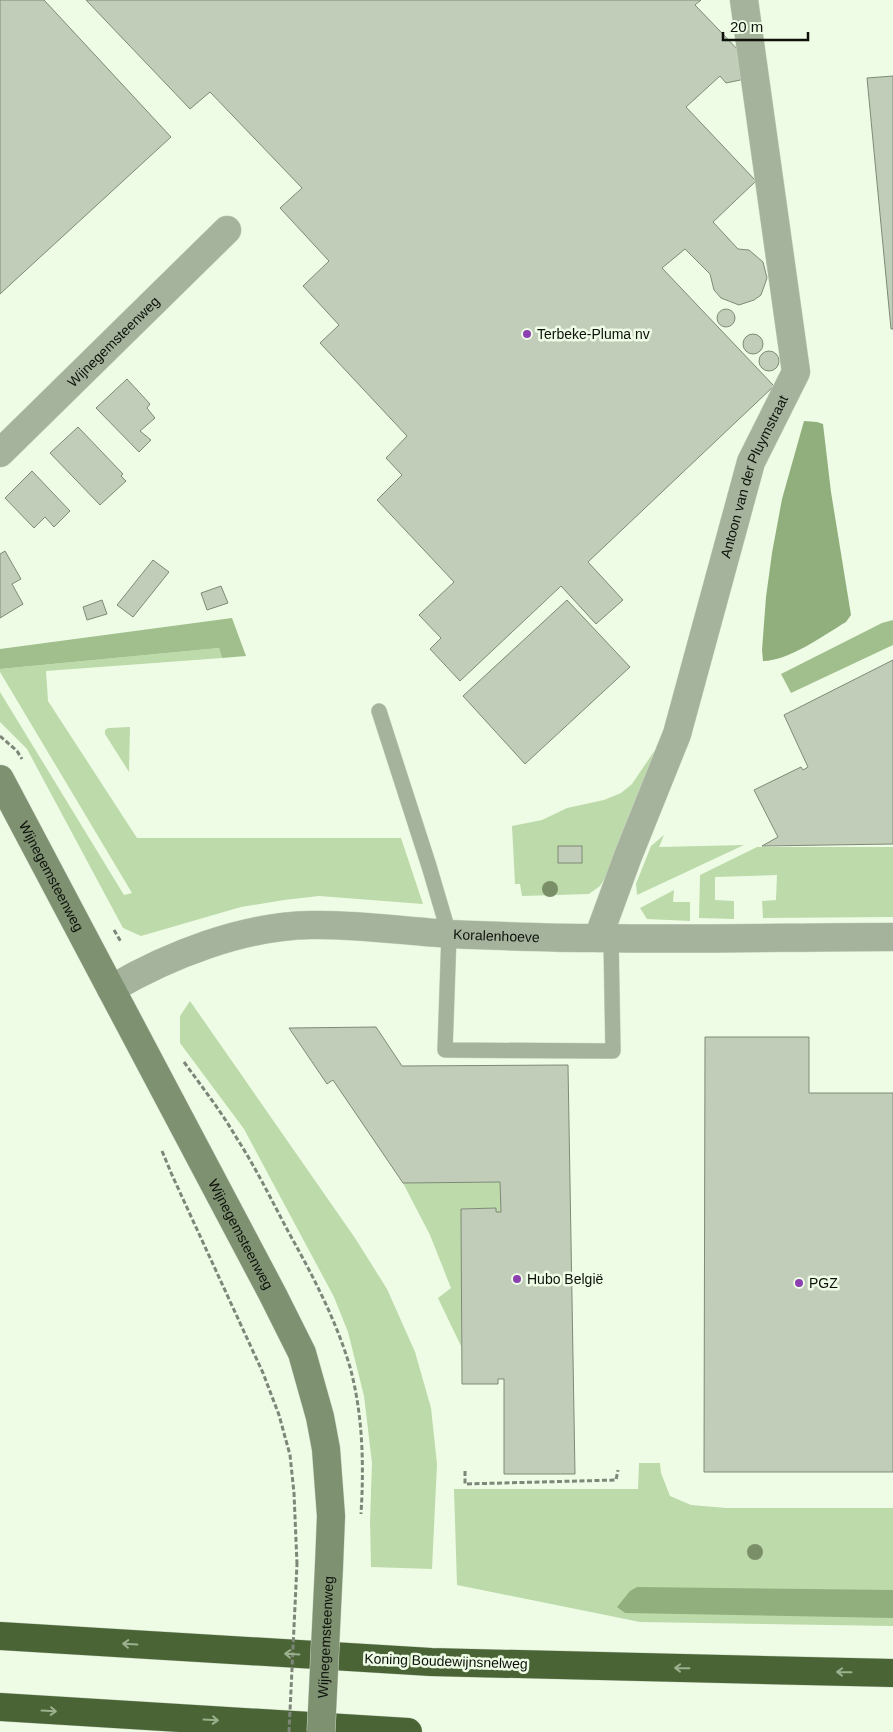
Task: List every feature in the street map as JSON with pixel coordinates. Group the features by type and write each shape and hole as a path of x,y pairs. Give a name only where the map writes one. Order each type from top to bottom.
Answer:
{"highway":[{"name":"Koning Boudewijnsnelweg","path":"0,1636 431,1662 893,1673"},
{"path":"0,1707 408,1732"}],"street":[{"name":"Antoon van der Pluymstraat","path":"605,938 628,856 677,734 751,462 796,372 744,0"},
{"name":"Wijnegemsteenweg","path":"0,452 227,230"},
{"name":"Wijnegemsteenweg","path":"0,779 302,1353 318,1409 326,1449 331,1516 321,1732"},
{"name":"Koralenhoeve","path":"112,989 159,963 202,946 271,929 310,925 362,926 449,934 605,938 893,937"}],"lane":[{"path":"379,711 449,934 445,1050 613,1051 605,938"}],"path":[{"path":"160,1144 172,1175 264,1373 279,1415 291,1464 297,1564 289,1732"},
{"path":"465,1471 465,1484 616,1480 618,1470"}],"shaded area":[{"path":"804,421 823,424 831,492 851,615 846,622 795,652 784,657 763,661 762,650 766,597 772,553 782,499"},
{"path":"232,618 246,656 222,658 219,648 0,669 0,649"},
{"path":"893,620 893,645 791,693 781,674 882,623"},
{"path":"219,648 222,658 46,671 48,701 137,838 401,838 423,904 319,896 241,907 141,936 123,928 27,749 0,722 0,692 124,895 132,893 0,672 0,669"},
{"path":"130,727 129,772 105,734 105,730 108,728"},
{"path":"655,750 608,873 600,886 589,894 522,896 520,884 515,884 512,826 542,820 567,808 604,800 621,793 632,784"},
{"path":"664,835 659,847 744,845 637,895 636,884 651,846"},
{"path":"757,847 893,847 893,917 763,918 762,901 776,900 777,875 715,877 715,900 734,901 734,919 699,918 700,875"},
{"path":"674,890 673,902 690,902 690,921 647,919 640,908"},
{"path":"190,1001 355,1238 387,1289 415,1352 431,1408 437,1464 432,1569 371,1567 372,1463 364,1396 348,1332 334,1297 244,1129 180,1043 180,1016"},
{"path":"500,1182 501,1212 496,1212 495,1208 461,1209 461,1346 438,1298 451,1288 430,1235 403,1183"},
{"path":"639,1463 660,1463 661,1473 670,1496 691,1505 726,1508 893,1508 893,1626 640,1622 457,1585 454,1489 638,1489"},
{"path":"637,1587 893,1590 893,1618 625,1613 617,1607 630,1591"}],"building":[{"path":"0,0 44,0 171,137 0,294"},
{"name":"Terbeke-Pluma nv","path":"86,0 701,0 695,5 742,54 745,79 726,83 720,76 686,107 756,181 713,222 738,249 749,250 763,262 767,278 761,295 754,300 739,305 721,298 714,290 710,274 685,249 662,268 774,386 588,562 623,600 596,624 561,586 460,681 430,649 441,638 419,615 454,582 377,500 402,475 386,458 407,436 320,343 339,325 303,286 329,261 280,208 302,188 210,92 190,109"},
{"path":"893,76 893,329 891,329 867,78"},
{"path":"726,309 734,314 735,318 730,326 726,327 718,322 717,318 722,310"},
{"path":"753,334 760,337 763,344 760,351 753,354 746,351 743,344 746,337"},
{"path":"769,351 776,354 779,361 776,368 769,371 762,368 759,361 762,354"},
{"path":"127,379 150,404 147,408 155,418 140,431 151,440 139,452 96,408"},
{"path":"78,427 123,474 121,476 126,481 100,505 50,453"},
{"path":"32,471 70,511 54,527 45,517 34,528 5,498"},
{"path":"5,551 21,579 12,584 23,604 0,618 0,554"},
{"path":"153,560 169,572 133,617 117,605"},
{"path":"221,586 228,603 207,610 201,593"},
{"path":"102,600 107,614 87,620 83,607"},
{"path":"567,600 630,667 525,764 463,696"},
{"path":"893,660 893,844 762,846 778,837 754,790 801,767 803,770 808,767 784,715"},
{"path":"558,846 582,846 582,863 558,863"},
{"name":"Hubo België","path":"376,1027 402,1066 568,1065 575,1474 504,1474 504,1379 498,1379 498,1384 462,1384 461,1209 496,1208 496,1212 501,1212 500,1182 403,1183 333,1080 327,1084 289,1028"},
{"name":"PGZ","path":"705,1037 809,1037 809,1093 893,1093 893,1472 704,1472"}],"place":[{"name":"Terbeke-Pluma nv","path":"527,334"},
{"name":"Hubo België","path":"517,1279"},
{"name":"PGZ","path":"799,1283"}]}
